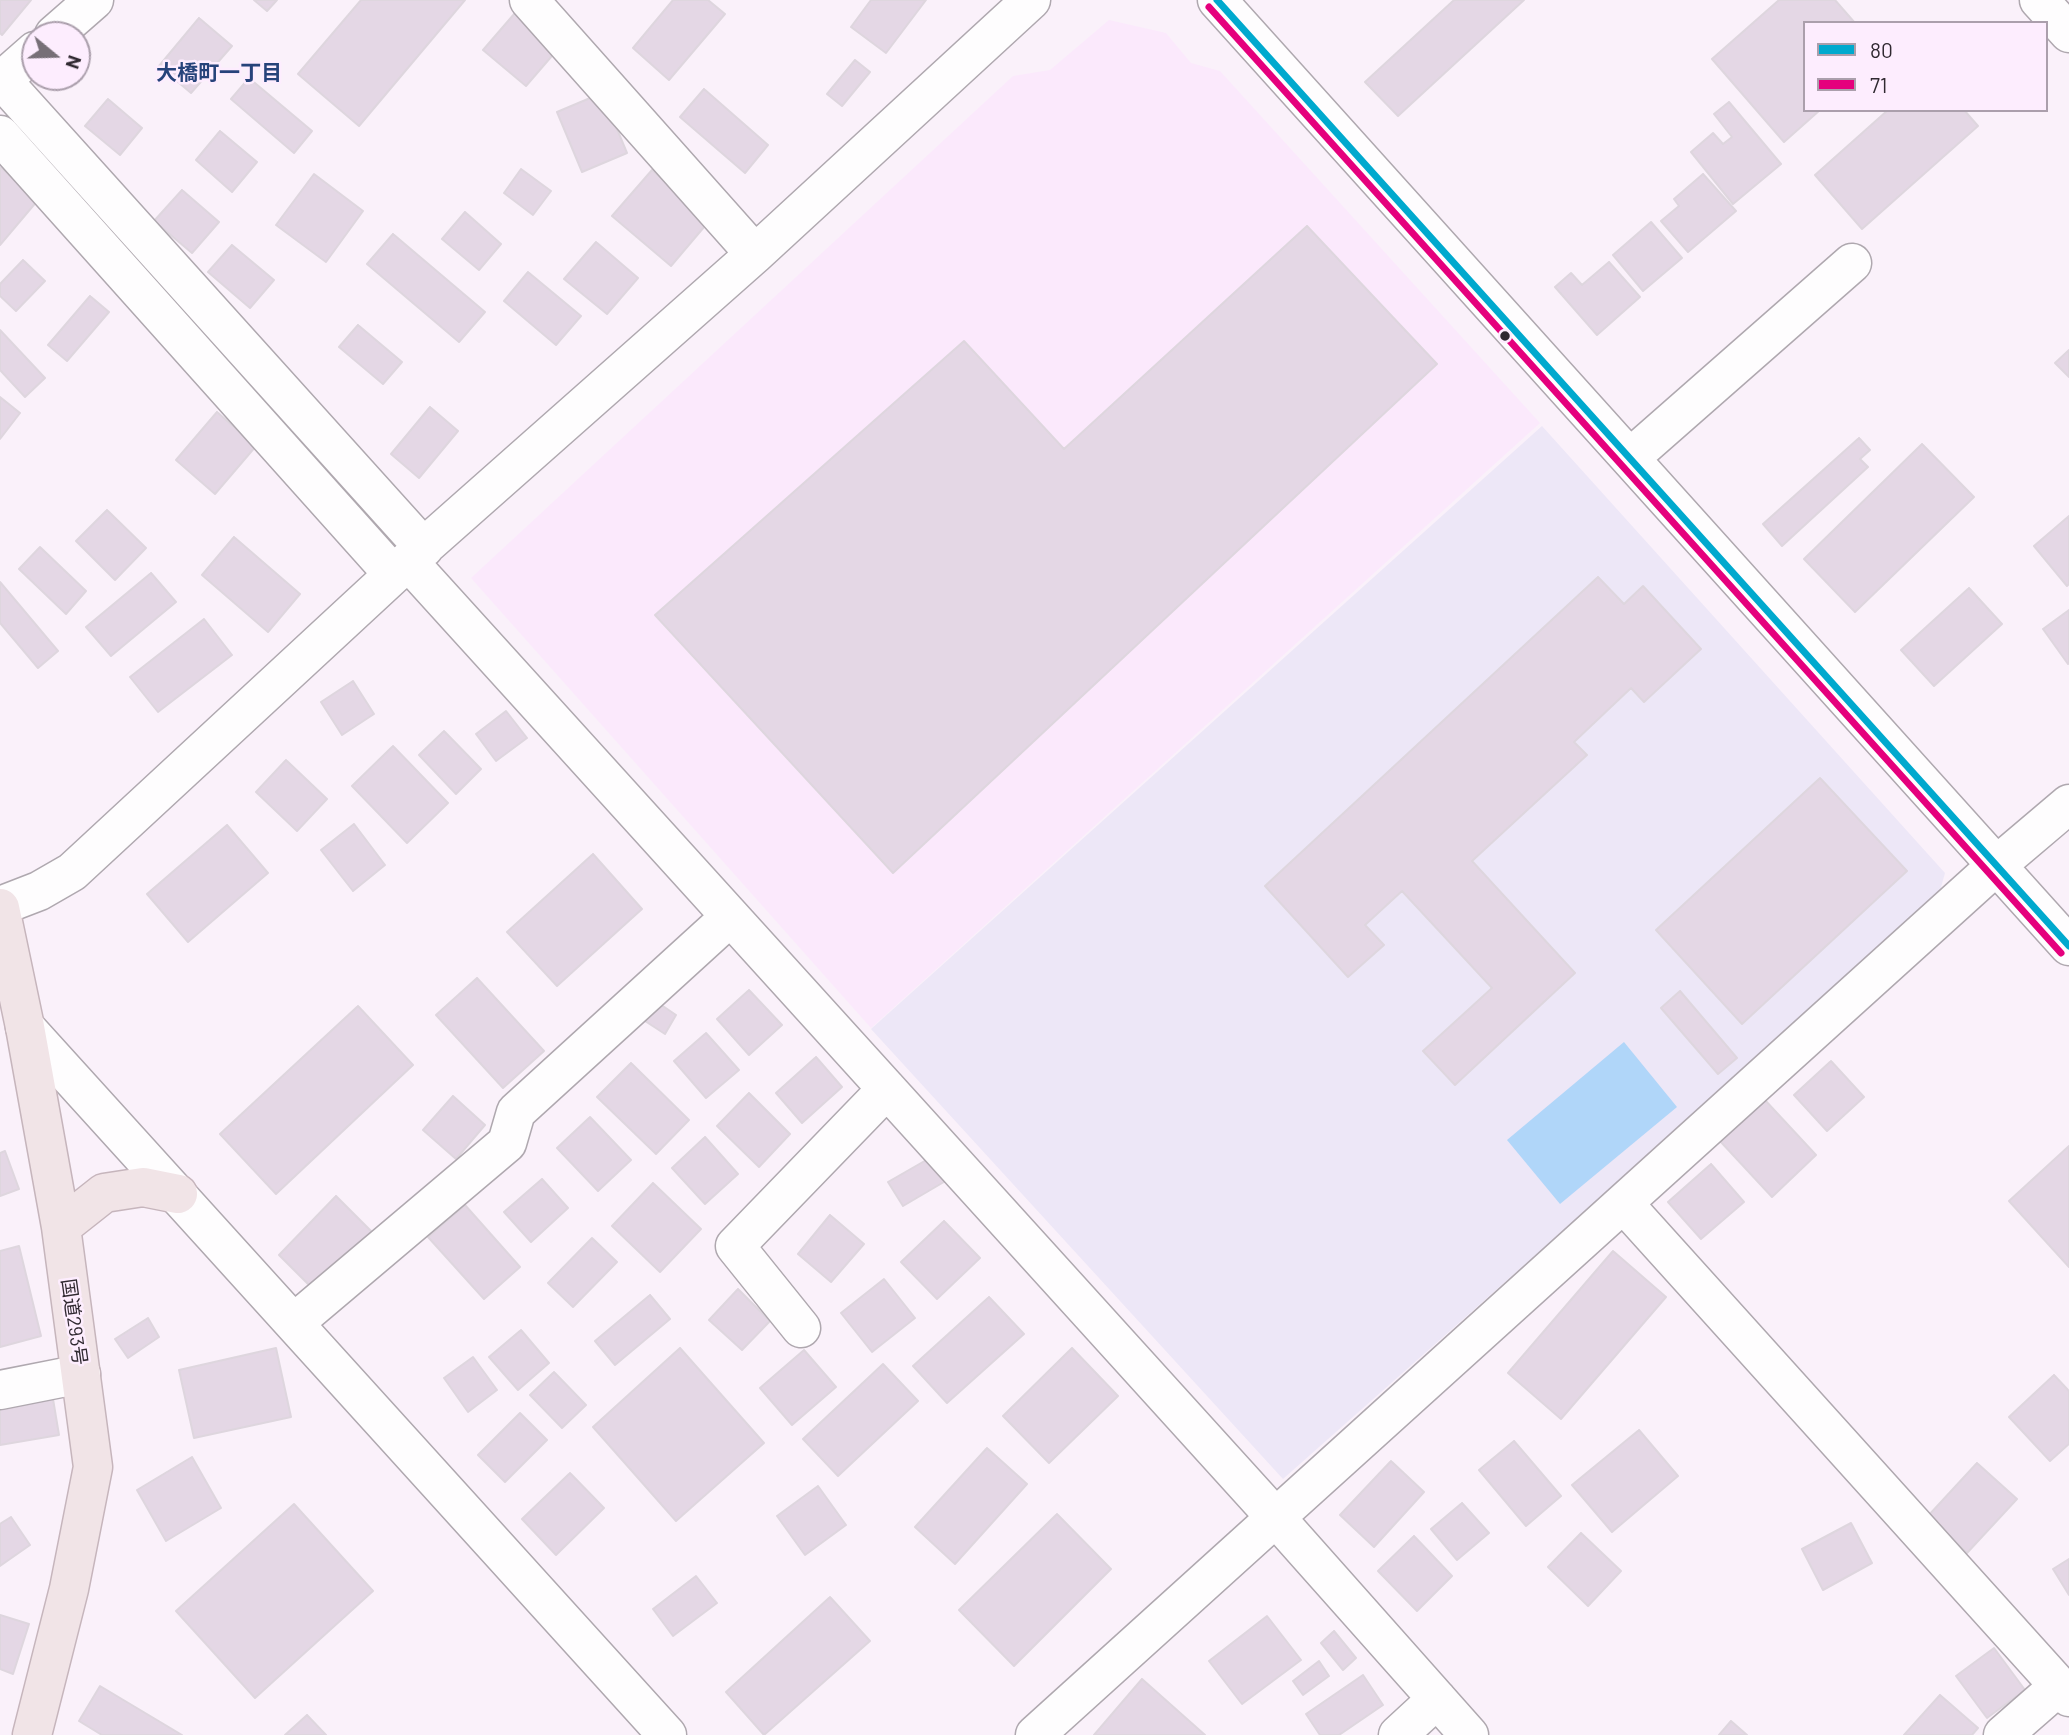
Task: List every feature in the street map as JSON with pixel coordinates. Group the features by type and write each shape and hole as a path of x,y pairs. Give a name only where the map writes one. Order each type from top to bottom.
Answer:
{"highway":[{"name":"国道293号","path":"0,907 61,1227 93,1467 69,1589 32,1735"},
{"path":"61,1227 104,1194 143,1187 178,1194"}],"street":[{"path":"70,21 94,0"},
{"path":"529,0 755,254"},
{"path":"0,907 39,891 72,872 408,561 755,254 1031,0"},
{"path":"1217,0 2069,946"},
{"path":"2039,0 2069,33"},
{"path":"21,63 1,80 408,561"},
{"path":"0,135 408,561 1277,1519 1469,1735"},
{"path":"1630,458 1852,263"},
{"path":"1035,1735 1997,866 2069,804"},
{"path":"295,1323 507,1143 516,1112 730,917"},
{"path":"25,1027 667,1735"},
{"path":"801,1328 735,1246 887,1089"},
{"path":"1624,1204 2064,1691 2003,1735"},
{"path":"0,1390 81,1374"},
{"path":"1398,1735 1437,1699"}],"shaded area":[{"path":"1109,20 1166,33 1191,63 1220,71 1540,423 871,1028 471,578 1013,76 1050,70"},
{"path":"1542,426 1945,873 1938,898 1283,1479 871,1029"}],"water":[{"path":"1624,1042 1677,1107 1560,1204 1507,1140"}],"building":[{"path":"0,0 31,0 2,35 0,33"},
{"path":"254,0 277,0 267,11"},
{"path":"361,0 465,0 359,126 298,74"},
{"path":"673,0 708,0 725,14 669,80 633,48"},
{"path":"871,0 926,0 886,53 851,27"},
{"path":"1454,0 1524,0 1398,116 1365,82"},
{"path":"1779,0 1835,0 1853,21 1803,21 1803,112 1818,112 1784,142 1712,59"},
{"path":"515,13 557,50 526,86 483,50"},
{"path":"199,18 232,46 191,93 159,66"},
{"path":"855,60 870,72 842,106 827,94"},
{"path":"249,78 312,131 294,153 231,99"},
{"path":"704,89 768,145 745,173 680,117"},
{"path":"602,93 627,153 582,172 557,112"},
{"path":"108,99 142,128 120,155 85,126"},
{"path":"1729,102 1781,164 1733,204 1691,152 1713,133 1723,144 1732,137 1714,114"},
{"path":"1886,112 1966,112 1978,126 1862,229 1815,175"},
{"path":"220,131 257,162 232,192 196,160"},
{"path":"0,167 38,200 0,245"},
{"path":"521,169 551,191 533,215 504,193"},
{"path":"652,170 710,220 671,266 612,216"},
{"path":"314,174 363,211 326,262 276,225"},
{"path":"1703,174 1736,211 1688,252 1661,221 1679,206 1674,199"},
{"path":"182,190 219,222 192,253 154,221"},
{"path":"465,212 501,244 479,270 442,239"},
{"path":"1651,222 1682,258 1643,291 1613,255"},
{"path":"1307,226 1437,364 893,873 655,615 964,341 1064,449"},
{"path":"393,234 485,312 459,342 367,264"},
{"path":"596,242 638,278 607,314 564,279"},
{"path":"232,245 274,280 250,308 208,272"},
{"path":"23,260 45,281 16,311 0,296 0,284"},
{"path":"1609,262 1640,297 1597,335 1555,287 1571,273 1582,285"},
{"path":"528,272 581,316 556,345 504,301"},
{"path":"90,296 109,312 67,361 48,345"},
{"path":"358,325 402,362 383,384 339,347"},
{"path":"0,330 45,378 25,397 0,370"},
{"path":"2069,350 2069,377 2055,363"},
{"path":"0,397 20,413 0,439"},
{"path":"430,407 458,431 419,478 391,454"},
{"path":"217,412 256,446 215,494 176,460"},
{"path":"1859,438 1870,450 1860,459 1868,467 1782,546 1763,524"},
{"path":"1922,444 1974,497 1855,612 1804,559"},
{"path":"107,510 146,548 115,580 76,541"},
{"path":"2069,516 2069,584 2067,586 2034,546"},
{"path":"234,537 300,594 268,632 202,575"},
{"path":"40,547 86,591 66,614 19,569"},
{"path":"151,573 176,602 111,656 86,627"},
{"path":"1598,577 1624,604 1643,586 1701,649 1644,702 1631,688 1574,742 1587,755 1472,861 1575,973 1455,1085 1423,1051 1492,988 1402,891 1365,925 1384,945 1348,977 1265,886"},
{"path":"0,582 58,651 38,668 0,623"},
{"path":"1969,588 2002,624 1934,686 1901,650"},
{"path":"2069,610 2069,663 2068,664 2043,629"},
{"path":"204,619 232,655 158,712 130,677"},
{"path":"353,681 374,714 342,735 321,702"},
{"path":"506,711 527,738 496,761 476,734"},
{"path":"444,731 481,769 456,794 419,755"},
{"path":"393,746 448,803 407,843 352,786"},
{"path":"286,760 327,799 297,831 256,792"},
{"path":"1820,778 1907,871 1742,1024 1656,930"},
{"path":"354,824 385,865 353,891 321,850"},
{"path":"227,825 268,873 188,942 147,894"},
{"path":"593,854 642,909 557,986 507,932"},
{"path":"477,978 544,1051 503,1088 436,1015"},
{"path":"749,990 782,1025 749,1055 717,1019"},
{"path":"1680,991 1737,1058 1718,1074 1661,1008"},
{"path":"657,1002 676,1015 665,1034 645,1021"},
{"path":"358,1006 413,1065 276,1194 220,1134"},
{"path":"706,1033 739,1070 706,1098 674,1061"},
{"path":"816,1057 842,1087 802,1123 776,1093"},
{"path":"1831,1061 1864,1097 1827,1131 1794,1095"},
{"path":"631,1063 689,1120 656,1154 597,1097"},
{"path":"749,1093 790,1134 759,1167 717,1126"},
{"path":"453,1096 485,1125 456,1159 423,1130"},
{"path":"1764,1099 1816,1155 1772,1197 1720,1141"},
{"path":"590,1117 631,1160 598,1191 557,1148"},
{"path":"705,1137 738,1174 705,1204 672,1168"},
{"path":"2069,1146 2069,1267 2009,1201"},
{"path":"5,1151 19,1189 0,1196 0,1153"},
{"path":"935,1155 949,1179 903,1206 888,1182"},
{"path":"1711,1164 1744,1202 1701,1239 1668,1202"},
{"path":"542,1179 568,1208 531,1242 504,1212"},
{"path":"653,1183 701,1229 660,1272 612,1226"},
{"path":"336,1196 378,1238 321,1297 279,1255"},
{"path":"465,1205 520,1267 484,1299 428,1237"},
{"path":"830,1215 864,1244 831,1282 798,1254"},
{"path":"944,1221 980,1258 937,1299 901,1262"},
{"path":"592,1238 617,1262 573,1307 548,1283"},
{"path":"19,1246 41,1336 0,1347 0,1251"},
{"path":"1613,1251 1666,1297 1561,1419 1508,1373"},
{"path":"884,1279 915,1318 872,1352 841,1313"},
{"path":"738,1289 770,1321 742,1350 709,1320"},
{"path":"650,1295 670,1319 615,1365 595,1341"},
{"path":"989,1297 1024,1334 947,1403 913,1366"},
{"path":"148,1318 159,1337 128,1358 115,1339"},
{"path":"521,1330 549,1363 518,1390 489,1357"},
{"path":"276,1348 291,1417 194,1438 179,1370"},
{"path":"680,1348 764,1443 676,1521 593,1427"},
{"path":"1072,1348 1118,1396 1049,1463 1003,1416"},
{"path":"804,1350 836,1387 792,1425 760,1388"},
{"path":"473,1357 497,1390 468,1412 444,1378"},
{"path":"883,1364 918,1401 838,1476 803,1439"},
{"path":"554,1372 586,1405 562,1428 530,1395"},
{"path":"2054,1375 2069,1391 2069,1444 2050,1461 2009,1417"},
{"path":"51,1387 59,1435 0,1445 0,1396"},
{"path":"520,1413 547,1440 505,1482 478,1455"},
{"path":"1639,1430 1678,1476 1612,1532 1572,1485"},
{"path":"1514,1441 1561,1496 1526,1526 1479,1470"},
{"path":"987,1448 1027,1484 955,1564 915,1527"},
{"path":"192,1457 221,1508 166,1541 137,1490"},
{"path":"1391,1461 1424,1492 1374,1547 1340,1515"},
{"path":"1977,1463 2017,1499 1967,1553 1928,1516"},
{"path":"570,1473 604,1508 556,1555 522,1519"},
{"path":"818,1486 846,1525 805,1555 777,1516"},
{"path":"1462,1503 1489,1533 1457,1560 1431,1529"},
{"path":"294,1504 373,1591 255,1698 176,1611"},
{"path":"1057,1514 1111,1569 1014,1666 959,1610"},
{"path":"11,1517 30,1545 0,1566 0,1524"},
{"path":"1851,1523 1872,1563 1823,1590 1802,1549"},
{"path":"1581,1533 1621,1571 1588,1606 1548,1567"},
{"path":"1414,1536 1452,1576 1417,1611 1378,1571"},
{"path":"2069,1559 2069,1595 2053,1569"},
{"path":"696,1576 717,1603 673,1636 653,1609"},
{"path":"830,1597 870,1641 764,1735 726,1692"},
{"path":"0,1615 29,1624 13,1674 0,1669"},
{"path":"1267,1616 1301,1660 1242,1704 1209,1661"},
{"path":"1334,1631 1356,1658 1343,1670 1321,1643"},
{"path":"1994,1648 2025,1690 1987,1718 1956,1676"},
{"path":"1319,1661 1329,1676 1303,1695 1293,1681"},
{"path":"1363,1675 1383,1705 1339,1735 1320,1735 1306,1714"},
{"path":"1142,1679 1205,1735 1094,1735"},
{"path":"100,1686 182,1735 102,1735 79,1721"},
{"path":"1940,1695 1978,1728 1972,1735 1904,1735"},
{"path":"307,1715 326,1735 285,1735"},
{"path":"1731,1721 1747,1735 1719,1735"}],"waterway":[{"path":"215,346 346,490"}],"transit line":[{"name":"80","path":"1217,0 2069,946"},
{"name":"71","path":"1209,7 2061,953"}],"district":[{"name":"大橋町一丁目","path":"219,73"}]}
